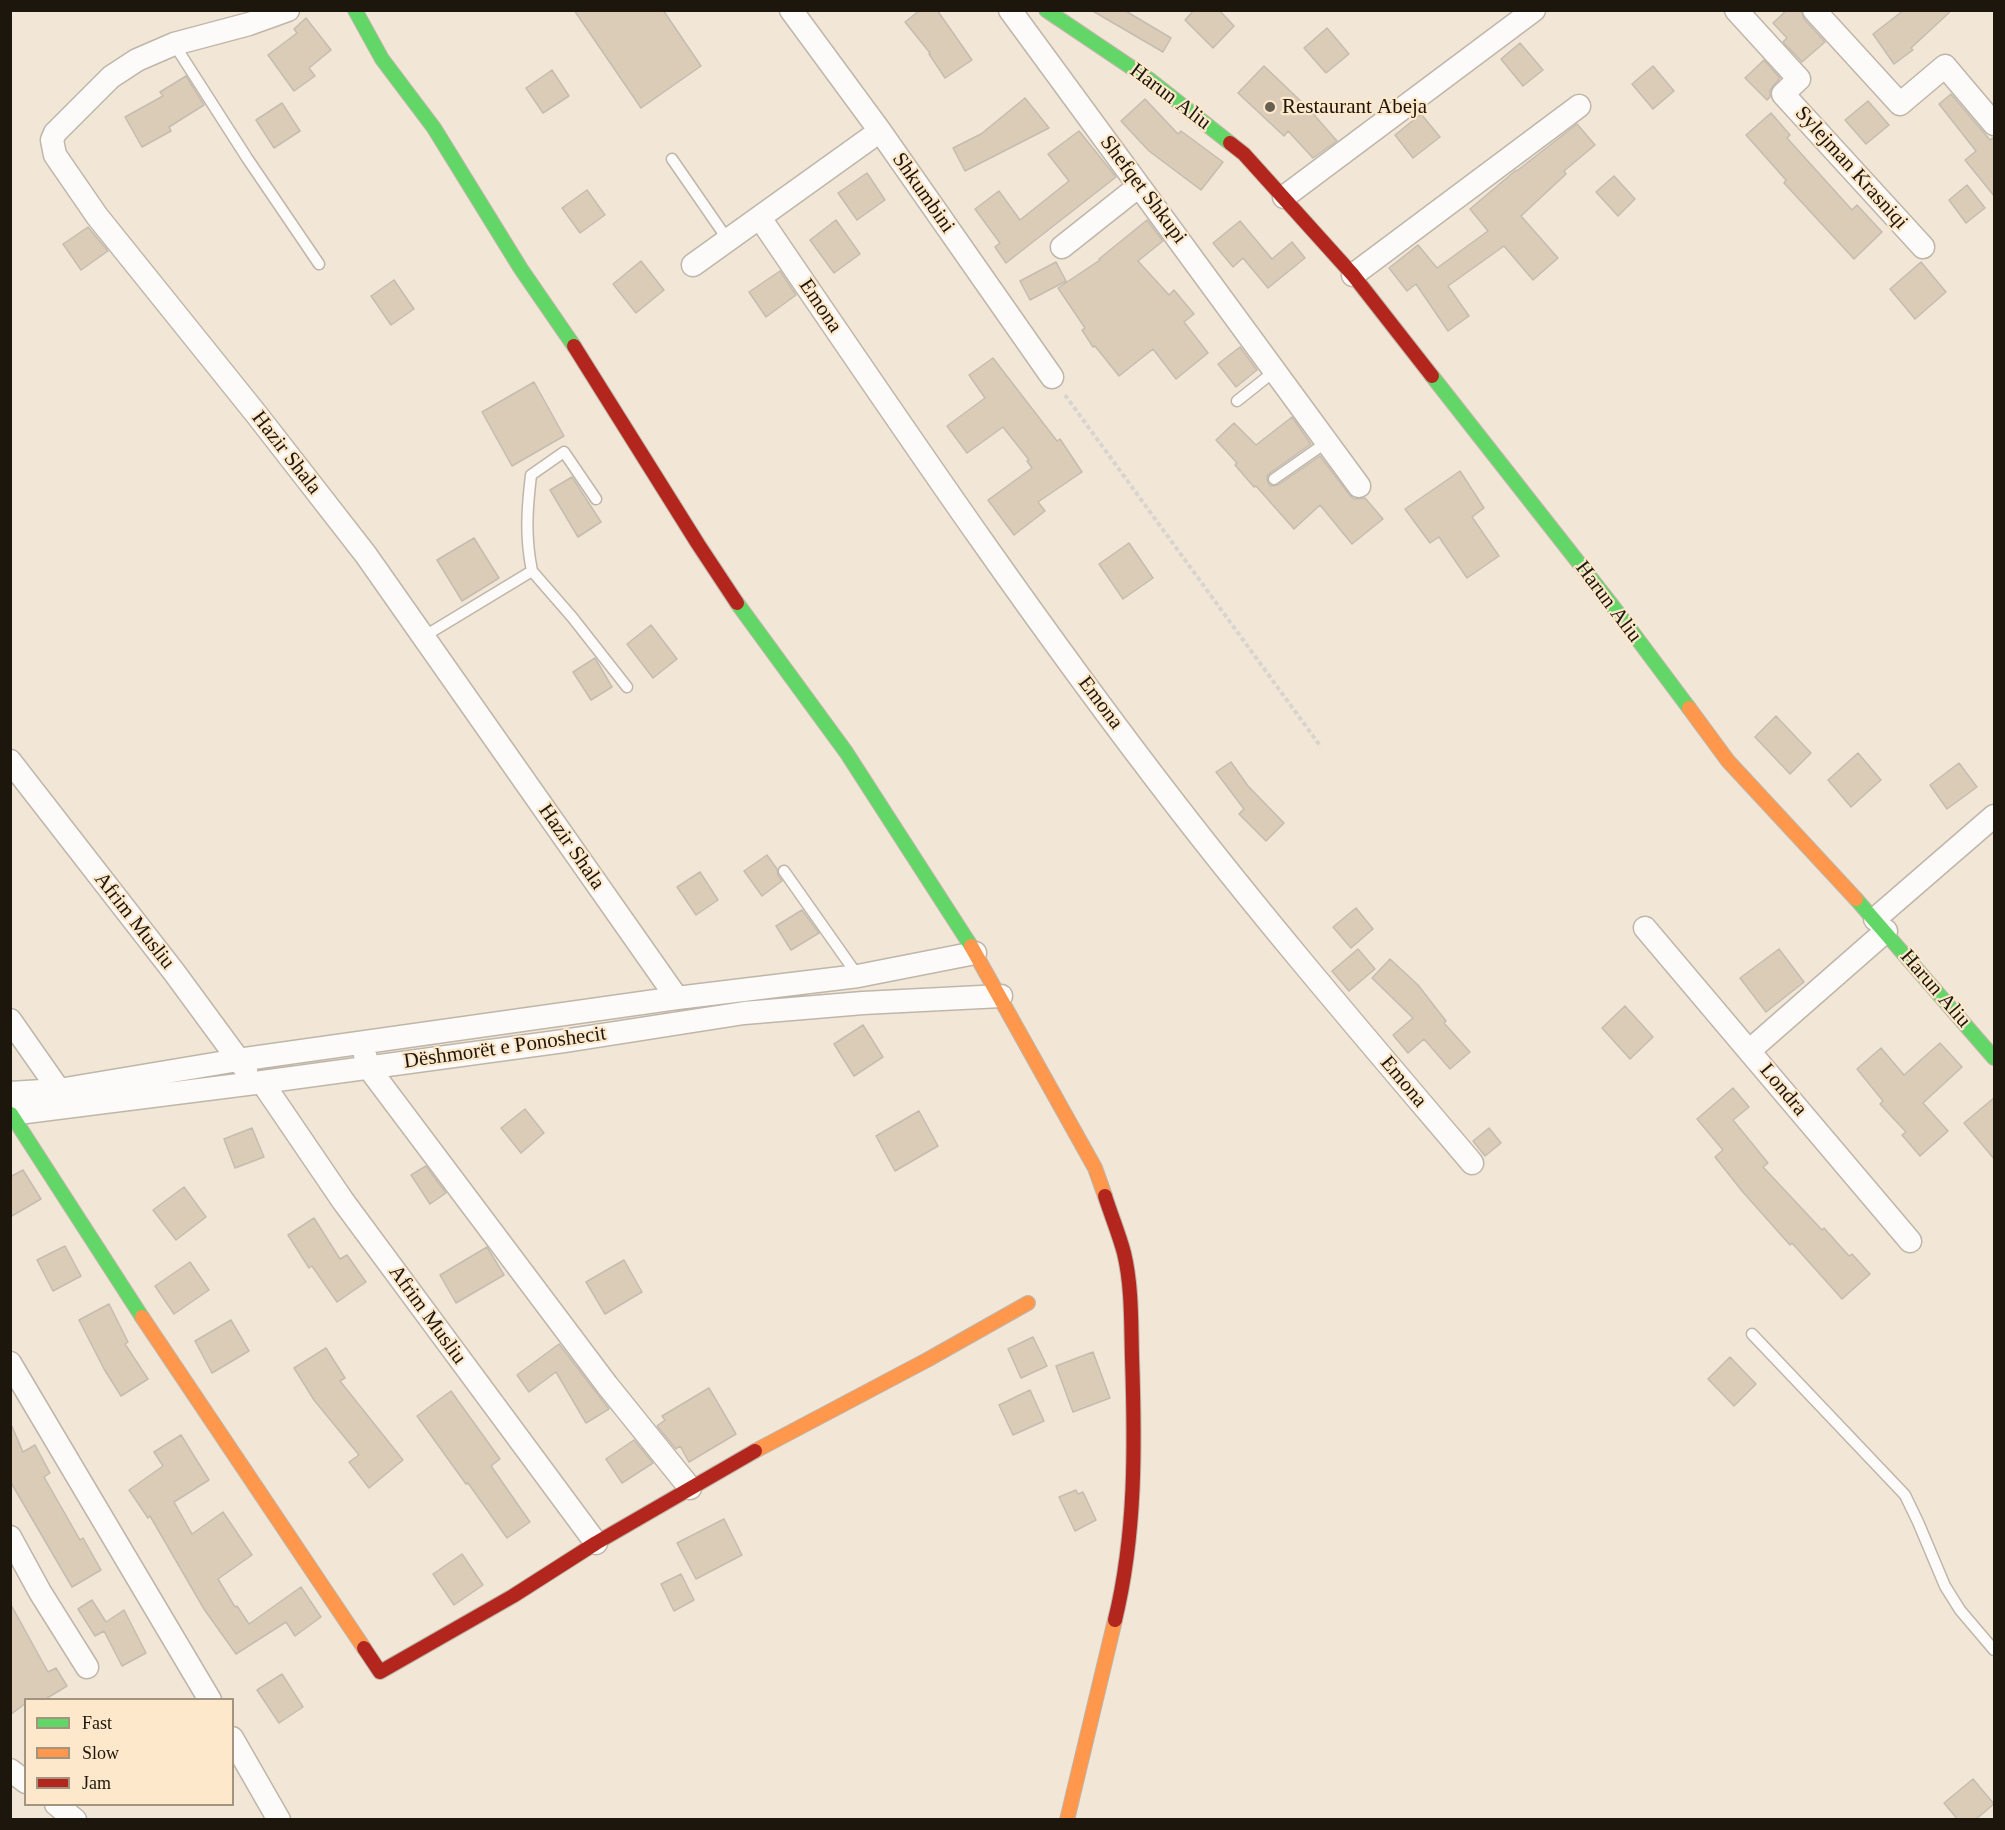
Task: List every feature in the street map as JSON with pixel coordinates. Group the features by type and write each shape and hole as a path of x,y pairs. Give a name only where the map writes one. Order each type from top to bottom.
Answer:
{"street":[{"name":"Hazir Shala","path":"288,10 249,24 174,44 136,60 111,77 55,133 52,140 55,155 97,216 366,555 677,998"},
{"path":"355,10 382,59 434,128 521,269 573,344 698,544 751,624 846,752 975,953 1095,1168 1124,1254 1130,1297 1135,1437 1129,1548 1116,1617 1067,1820"},
{"name":"Shkumbini","path":"791,10 880,131 1052,377"},
{"name":"Shefqet Shkupi","path":"1010,10 1359,486"},
{"path":"1284,197 1534,10"},
{"name":"Sylejman Krasniqi","path":"1736,10 1799,79 1784,94 1923,247"},
{"path":"1814,10 1900,104 1945,66 1995,124"},
{"name":"Harun Aliu","path":"1057,13 1150,80 1244,154 1284,197 1353,275 1615,609 1722,754 1881,925 1995,1058"},
{"path":"1353,275 1579,106"},
{"path":"693,265 880,131"},
{"path":"1062,247 1139,186"},
{"name":"Emona","path":"760,218 963,516 1177,806 1329,993 1472,1163"},
{"name":"Afrim Musliu","path":"10,761 174,972 238,1060 259,1083 596,1543"},
{"path":"1881,925 1995,816"},
{"name":"Londra","path":"1881,925 1749,1051 1910,1241"},
{"path":"1645,928 1749,1051"},
{"name":"Dëshmorët e Ponoshecit","path":"158,1084 238,1060 677,998 858,976 975,953"},
{"path":"778,986 783,1010"},
{"name":"Dëshmorët e Ponoshecit","path":"11,1114 64,1098 158,1084 259,1083 744,1013 863,1002 1001,996"},
{"path":"10,1020 64,1098"},
{"path":"361,1042 368,1067 607,1385 690,1488"},
{"name":"Dëshmorët e Ponoshecit","path":"10,1093 64,1098"},
{"path":"11,1114 195,1398 380,1672 513,1596 596,1543 753,1452 927,1360 1028,1303"},
{"path":"10,1363 209,1698"},
{"path":"10,1537 40,1592 87,1667"},
{"path":"234,1741 279,1820"},
{"path":"10,1770 24,1780"},
{"path":"58,1806 75,1820"}],"lane":[{"path":"174,44 319,264"},
{"path":"672,159 728,240"},
{"path":"1237,401 1276,370"},
{"path":"1274,479 1327,442"},
{"path":"596,499 564,452 531,475 526,545 532,571 572,617 627,687"},
{"path":"423,637 532,571"},
{"path":"784,871 858,976"},
{"path":"1752,1334 1905,1495 1944,1586 1960,1610 1995,1650"}],"path":[{"path":"1052,377 1321,747"}],"building":[{"path":"574,10 663,10 701,66 641,108"},
{"path":"920,10 937,10 972,60 945,78 930,53 905,22"},
{"path":"1091,10 1124,10 1171,38 1163,52"},
{"path":"1194,10 1219,10 1234,26 1213,48 1185,20"},
{"path":"1787,10 1801,10 1804,19 1825,42 1802,62 1783,42 1787,38 1773,23"},
{"path":"1904,10 1952,10 1911,48 1913,50 1894,64 1873,34"},
{"path":"306,18 331,50 309,68 315,76 294,91 268,55 297,33 294,29"},
{"path":"1327,28 1349,54 1326,73 1304,48"},
{"path":"1520,43 1543,70 1523,86 1501,59"},
{"path":"1764,60 1780,78 1770,90 1770,97 1767,100 1745,78"},
{"path":"1264,66 1309,109 1337,141 1313,158 1288,131 1284,136 1238,93"},
{"path":"1653,66 1674,91 1653,109 1632,84"},
{"path":"552,70 569,96 543,113 526,88"},
{"path":"186,76 204,105 169,127 171,131 142,147 125,117 163,96 160,92"},
{"path":"1951,94 1990,140 1995,137 1995,197 1965,160 1976,151 1939,104"},
{"path":"1025,98 1049,128 965,171 953,148 981,134"},
{"path":"1145,99 1178,134 1181,131 1223,162 1201,190 1149,151 1121,121"},
{"path":"1868,101 1889,125 1866,144 1845,120"},
{"path":"282,103 300,131 274,148 256,120"},
{"path":"1771,113 1790,135 1787,138 1852,210 1857,205 1882,232 1854,259 1784,183 1786,180 1746,135"},
{"path":"1421,114 1440,137 1413,158 1395,135"},
{"path":"1577,124 1595,145 1564,171 1566,174 1521,216 1558,258 1533,280 1504,246 1448,286 1469,316 1448,331 1416,284 1407,291 1389,268 1418,245 1437,268 1488,231 1470,209"},
{"path":"1079,131 1116,177 1006,263 995,247 1000,243 975,209 999,191 1020,220 1069,181 1048,154"},
{"path":"867,173 885,200 857,220 838,193"},
{"path":"1614,176 1635,199 1618,216 1596,192"},
{"path":"1967,185 1985,208 1966,223 1949,200"},
{"path":"587,190 605,215 580,233 562,208"},
{"path":"836,220 860,254 834,273 810,240"},
{"path":"1147,220 1163,241 1138,261 1169,295 1174,290 1194,314 1184,322 1208,353 1176,379 1153,349 1119,376 1095,346 1093,347 1082,330 1085,328 1058,288 1100,260"},
{"path":"1240,221 1272,259 1292,242 1305,258 1268,288 1243,258 1233,267 1213,243"},
{"path":"88,227 108,251 81,270 63,244"},
{"path":"641,261 664,290 636,313 613,284"},
{"path":"1056,262 1066,281 1030,300 1020,281"},
{"path":"1921,262 1946,292 1915,319 1890,289"},
{"path":"780,271 796,295 766,317 749,292"},
{"path":"394,280 414,309 391,325 371,296"},
{"path":"1240,347 1257,370 1236,387 1218,364"},
{"path":"993,358 1057,441 1060,439 1082,472 1038,502 1045,511 1014,535 988,500 1032,468 1027,461 1029,460 1003,427 967,453 947,426 985,398 969,375"},
{"path":"534,382 564,436 512,466 482,412"},
{"path":"1292,417 1311,444 1270,473 1267,476 1268,483 1271,486 1278,485 1320,456 1354,499 1365,498 1383,519 1352,544 1320,505 1294,529 1256,486 1254,487 1235,465 1237,463 1216,440 1234,423 1256,445"},
{"path":"1460,471 1484,508 1472,517 1499,556 1467,578 1439,537 1430,543 1405,509"},
{"path":"572,477 601,522 578,537 550,490"},
{"path":"474,538 499,578 462,601 437,560"},
{"path":"1129,543 1153,578 1123,599 1099,564"},
{"path":"651,625 677,659 653,678 627,644"},
{"path":"595,658 612,687 591,700 573,672"},
{"path":"1776,716 1811,753 1790,774 1755,737"},
{"path":"1858,753 1881,780 1851,807 1828,780"},
{"path":"1231,762 1248,786 1284,823 1266,841 1239,814 1244,809 1216,772"},
{"path":"1959,763 1977,787 1947,809 1930,785"},
{"path":"767,855 782,881 762,896 744,871"},
{"path":"700,872 718,900 696,915 677,887"},
{"path":"1356,908 1373,929 1351,948 1333,927"},
{"path":"802,910 819,933 791,950 776,926"},
{"path":"1358,949 1375,969 1349,991 1332,971"},
{"path":"1779,949 1804,982 1766,1012 1740,978"},
{"path":"1390,959 1418,985 1446,1021 1444,1023 1470,1052 1450,1069 1424,1039 1408,1053 1393,1035 1413,1018 1372,978"},
{"path":"1625,1006 1653,1037 1630,1059 1602,1028"},
{"path":"863,1025 883,1057 854,1076 834,1044"},
{"path":"1940,1043 1962,1067 1923,1103 1948,1131 1920,1156 1902,1135 1906,1132 1880,1104 1883,1101 1857,1069 1881,1048 1904,1075"},
{"path":"1733,1088 1749,1107 1733,1120 1768,1163 1763,1167 1822,1230 1824,1228 1849,1256 1852,1254 1870,1274 1842,1299 1792,1243 1790,1245 1715,1157 1723,1150 1697,1119"},
{"path":"1995,1097 1995,1160 1964,1123"},
{"path":"525,1109 544,1133 521,1153 501,1128"},
{"path":"919,1111 938,1146 895,1171 876,1136"},
{"path":"252,1128 264,1157 235,1168 224,1139"},
{"path":"1489,1128 1501,1143 1485,1156 1473,1141"},
{"path":"426,1166 446,1193 430,1204 411,1175"},
{"path":"23,1170 41,1199 10,1217 10,1177"},
{"path":"184,1187 206,1217 176,1240 153,1210"},
{"path":"314,1218 340,1259 347,1255 366,1282 337,1302 312,1266 309,1268 288,1235"},
{"path":"65,1246 81,1276 53,1291 37,1260"},
{"path":"487,1247 504,1275 456,1303 440,1275"},
{"path":"624,1260 642,1292 605,1314 586,1282"},
{"path":"190,1262 209,1290 174,1314 155,1286"},
{"path":"109,1304 128,1342 125,1344 148,1379 121,1396 104,1369 79,1320"},
{"path":"231,1320 249,1351 212,1373 195,1341"},
{"path":"1033,1337 1047,1366 1021,1378 1008,1349"},
{"path":"559,1344 609,1409 586,1423 556,1372 529,1392 517,1375"},
{"path":"326,1348 345,1378 340,1381 403,1460 369,1488 349,1462 359,1455 314,1400 294,1368"},
{"path":"1093,1352 1110,1398 1073,1412 1056,1366"},
{"path":"1730,1357 1756,1384 1734,1406 1708,1379"},
{"path":"709,1388 736,1434 689,1462 680,1446 676,1449 657,1426 665,1420 662,1416"},
{"path":"1030,1390 1044,1421 1013,1435 999,1405"},
{"path":"451,1391 500,1459 491,1466 530,1522 507,1538 417,1416"},
{"path":"10,1422 23,1452 35,1445 50,1473 44,1477 80,1540 83,1538 101,1570 72,1587 10,1481"},
{"path":"181,1435 209,1480 174,1502 192,1534 223,1512 252,1555 218,1579 235,1607 237,1606 249,1624 301,1587 321,1617 295,1636 286,1622 236,1654 204,1609 150,1516 148,1518 129,1490 163,1466 154,1452"},
{"path":"634,1440 653,1463 622,1483 606,1459"},
{"path":"1076,1490 1078,1494 1083,1492 1096,1520 1075,1531 1059,1497"},
{"path":"724,1519 742,1555 696,1579 677,1543"},
{"path":"462,1554 483,1585 454,1605 433,1574"},
{"path":"681,1574 694,1600 674,1611 661,1584"},
{"path":"92,1600 106,1622 124,1610 146,1653 122,1666 104,1631 95,1636 78,1609"},
{"path":"10,1603 48,1672 56,1668 67,1686 47,1698 24,1698 24,1704 10,1715"},
{"path":"282,1674 303,1707 279,1723 257,1690"},
{"path":"1973,1779 1994,1804 1975,1820 1958,1820 1944,1803"}],"traffic: fast":[{"path":"355,10 382,59 434,128 521,269 574,346"},
{"path":"1046,10 1150,80 1230,143"},
{"path":"1432,376 1615,609 1689,708"},
{"path":"737,603 846,752 971,946"},
{"path":"1856,899 1994,1058"},
{"path":"11,1114 142,1317"}],"traffic: slow":[{"path":"1689,708 1728,761 1856,899"},
{"path":"971,946 1095,1168 1105,1196"},
{"path":"755,1451 927,1360 1028,1303"},
{"path":"142,1317 364,1648"},
{"path":"1067,1820 1115,1620"}],"traffic: jam":[{"path":"1230,143 1244,154 1353,275 1432,376"},
{"path":"574,346 737,603"},
{"path":"1105,1196 1127,1266 1131,1305 1132,1489 1127,1555 1115,1620"},
{"path":"364,1648 380,1672 513,1596 596,1543 755,1451"}],"place":[{"name":"Restaurant Abeja","path":"1270,107"}]}
